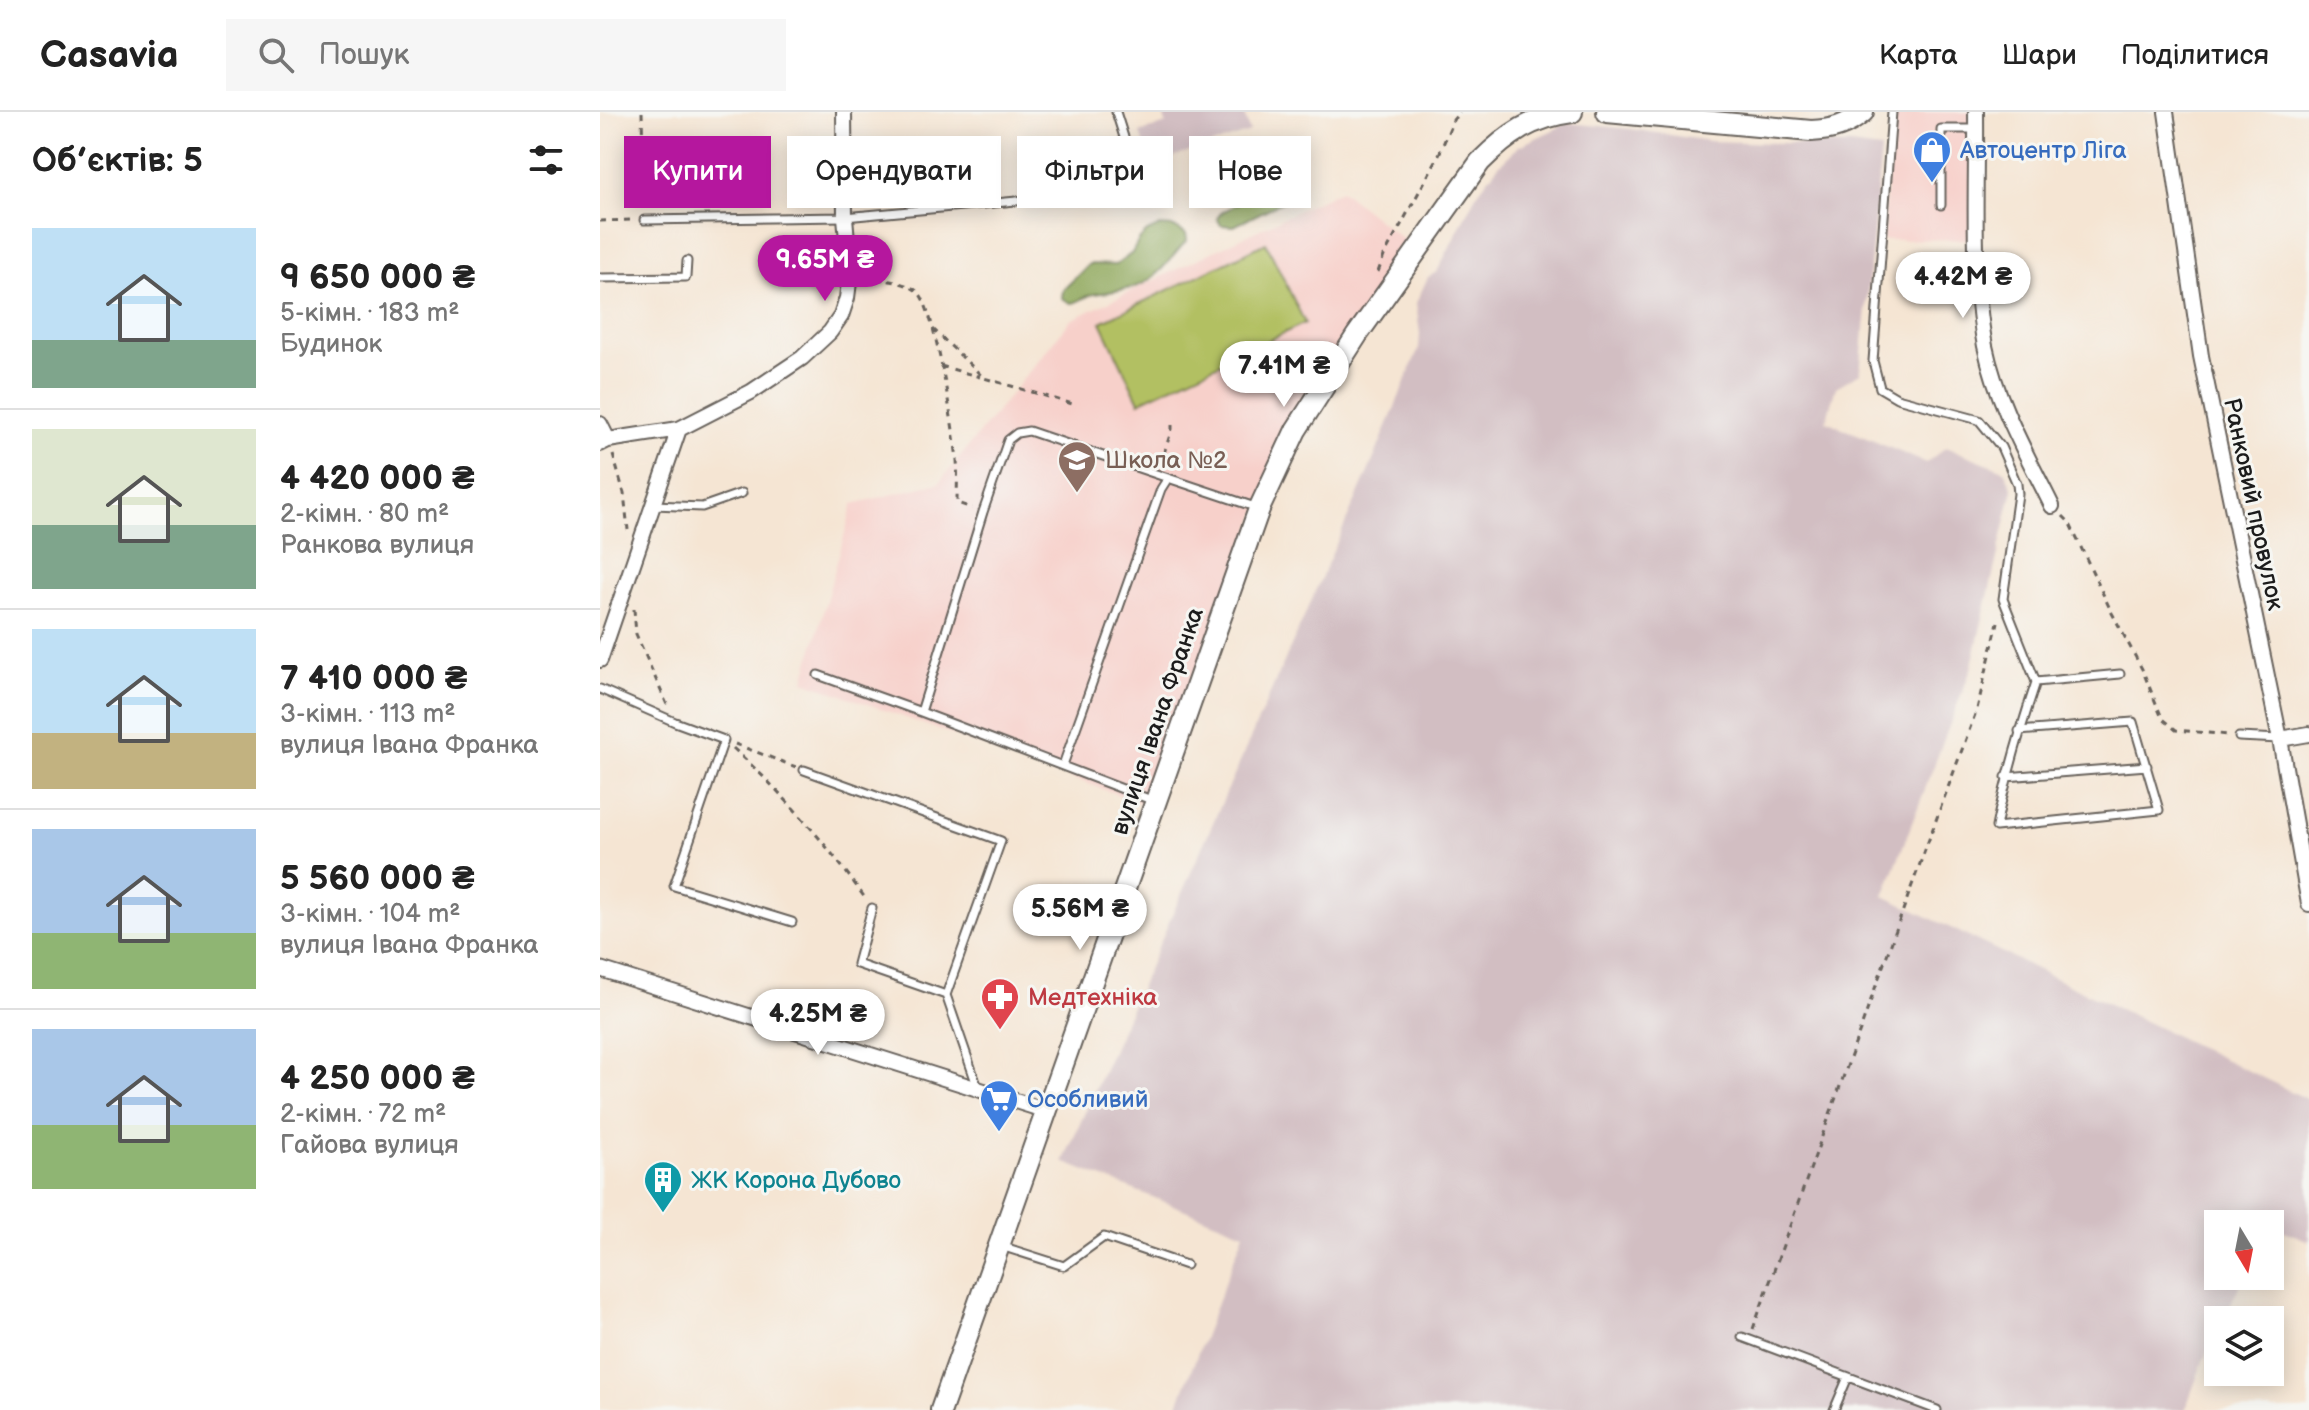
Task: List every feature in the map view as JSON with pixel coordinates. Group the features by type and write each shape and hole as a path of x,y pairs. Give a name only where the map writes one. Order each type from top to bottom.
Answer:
{"main road":[{"name":"вулиця Івана Франка","path":"941,1410 1259,509 1296,430 1357,335 1480,162 1504,139 1529,124 1572,112"},
{"path":"1607,112 1823,131 1853,121 1863,112"}],"street":[{"path":"600,424 604,442 679,429 751,392 802,358 830,332 841,316 850,274 845,217 844,112"},
{"path":"1976,112 1979,302 1986,348 2004,407 2052,506"},
{"name":"Ранковий провулок","path":"2166,112 2201,356 2280,739 2309,904"},
{"path":"600,660 679,429"},
{"path":"2280,739 2309,734"},
{"path":"600,969 1047,1111"}],"lane":[{"path":"644,220 845,217 1101,193 1135,172 1116,112"},
{"path":"1892,112 1873,361 1880,388 1897,398 1979,420 2001,447 2017,484 2003,599 2036,682 2019,731 2006,777 1996,827 2159,810 2133,722 2019,731"},
{"path":"1941,205 1941,129 1976,129"},
{"path":"600,278 686,277 687,261"},
{"path":"921,712 983,512 1008,440 1017,433 1029,431 1259,509"},
{"path":"1063,765 1161,489 1168,478"},
{"path":"654,505 702,507 742,493"},
{"path":"2036,682 2120,674"},
{"path":"818,675 1156,802"},
{"path":"600,689 724,740 674,886 792,922"},
{"path":"2239,737 2280,739"},
{"path":"2006,777 2147,766"},
{"path":"804,770 1001,841 946,995 978,1088"},
{"path":"872,908 857,964 946,995"},
{"path":"999,1246 1064,1266 1104,1237 1186,1265"},
{"path":"1746,1338 1937,1410"},
{"path":"1834,1410 1848,1377"}],"path":[{"path":"600,221 644,220 642,112"},
{"path":"1379,271 1384,256 1438,157 1453,120 1460,112"},
{"path":"850,274 912,287 922,295 933,329 949,406 957,463 957,503 983,512"},
{"path":"933,329 984,378"},
{"path":"941,366 1076,405"},
{"path":"1157,473 1172,429 1172,419"},
{"path":"2052,506 2069,522 2142,669 2162,718 2176,730 2239,737"},
{"path":"1746,1338 1977,709 2003,599"},
{"path":"724,740 804,770"},
{"path":"724,740 773,784 838,859 872,908"}],"shaded area":[{"path":"1163,112 1243,112 1250,132 1238,136 1189,136 1189,152 1173,157 1173,136 1141,136 1140,133 1166,124"},
{"name":"Автоцентр Ліга","path":"1892,112 1976,112 1977,239 1883,240"},
{"path":"1568,123 1709,141 1850,145 1881,149 1860,373 1836,387 1826,421 1926,463 1946,447 2004,470 2013,489 1971,669 1884,896 2309,1100 2309,1241 2284,1231 2284,1210 2204,1210 2204,1290 2237,1290 2230,1306 2204,1306 2204,1359 2185,1410 1176,1410 1244,1233 1063,1162 1372,463 1419,348 1416,303 1428,277 1437,272 1476,195 1498,166 1519,146"},
{"name":"Школа №2","path":"1341,190 1411,246 1289,427 1147,805 804,681 853,504 939,483 1071,320 1304,208 1311,208 1311,204"}],"green space":[{"path":"1230,208 1270,208 1234,226 1221,225 1217,218"},
{"path":"1160,226 1174,227 1186,234 1187,240 1165,266 1146,282 1071,303 1062,298 1063,290 1089,264 1116,265 1132,253 1147,232"},
{"path":"1266,243 1305,323 1139,402 1101,322"}],"place":[{"name":"Автоцентр Ліга","path":"1932,184"},
{"name":"Школа №2","path":"1077,494"},
{"name":"Медтехніка","path":"1000,1031"},
{"name":"Особливий","path":"999,1133"},
{"name":"ЖК Корона Дубово","path":"663,1214"}]}
